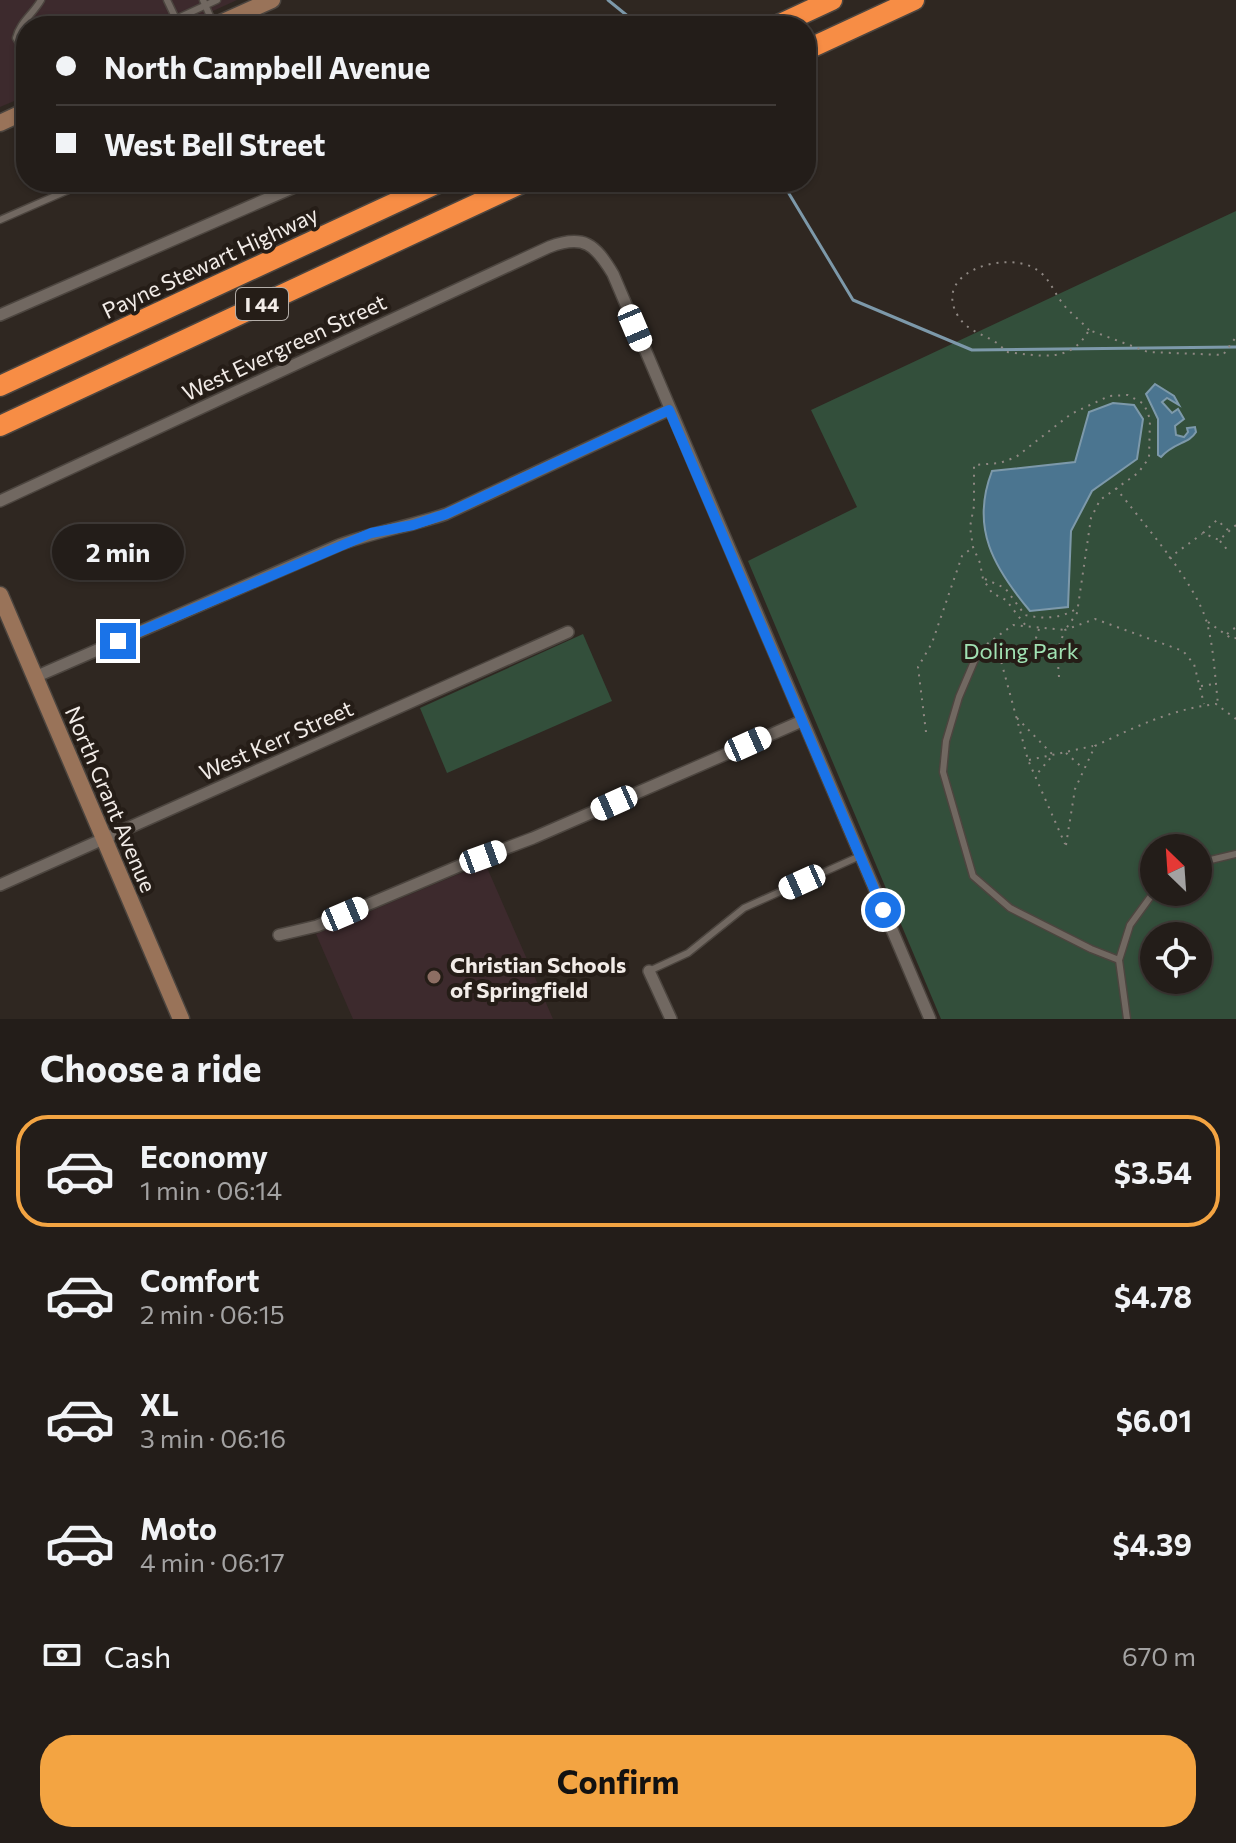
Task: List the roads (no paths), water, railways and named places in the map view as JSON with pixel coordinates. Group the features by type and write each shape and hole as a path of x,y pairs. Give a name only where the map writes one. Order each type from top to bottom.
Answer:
{"highway":[{"path":"798,16 832,0"},
{"path":"816,45 914,0"},
{"name":"Payne Stewart Highway","path":"0,386 418,192"},
{"name":"I 44","path":"0,426 503,192"}],"main road":[{"path":"236,16 272,0"},
{"name":"North Grant Avenue","path":"0,595 181,1019"}],"street":[{"path":"0,315 283,192"},
{"name":"West Evergreen Street","path":"0,501 563,242 587,243 597,250 613,274 669,410"},
{"path":"35,677 350,541 446,514 669,410 930,1019"},
{"name":"West Kerr Street","path":"0,885 568,632"},
{"path":"279,935 317,926 533,838 802,721"},
{"path":"649,971 671,1019"}],"lane":[{"path":"181,16 204,3 217,0"},
{"path":"0,220 64,192"},
{"path":"979,650 959,697 946,741 943,772 973,876 1010,908 1119,960"},
{"path":"1212,860 1236,854"},
{"path":"649,971 688,953 744,908 860,856"},
{"path":"1127,1019 1119,960 1130,925 1144,906"}],"water":[{"path":"1155,384 1174,396 1179,405 1167,398 1162,402 1172,413 1178,409 1184,419 1175,426 1176,435 1184,437 1187,428 1195,427 1196,432 1161,457 1158,455 1158,419 1146,394"},
{"path":"1113,403 1134,405 1143,419 1137,459 1092,491 1071,531 1068,607 1030,611 1006,579 989,546 984,511 992,471 1075,462 1089,412"}],"waterway":[{"path":"608,0 628,16"},
{"path":"788,192 853,300 972,350 1236,347"}],"place":[{"name":"Christian Schools of Springfield","path":"434,977"}],"park label":[{"name":"Doling Park","path":"1021,650"}]}
